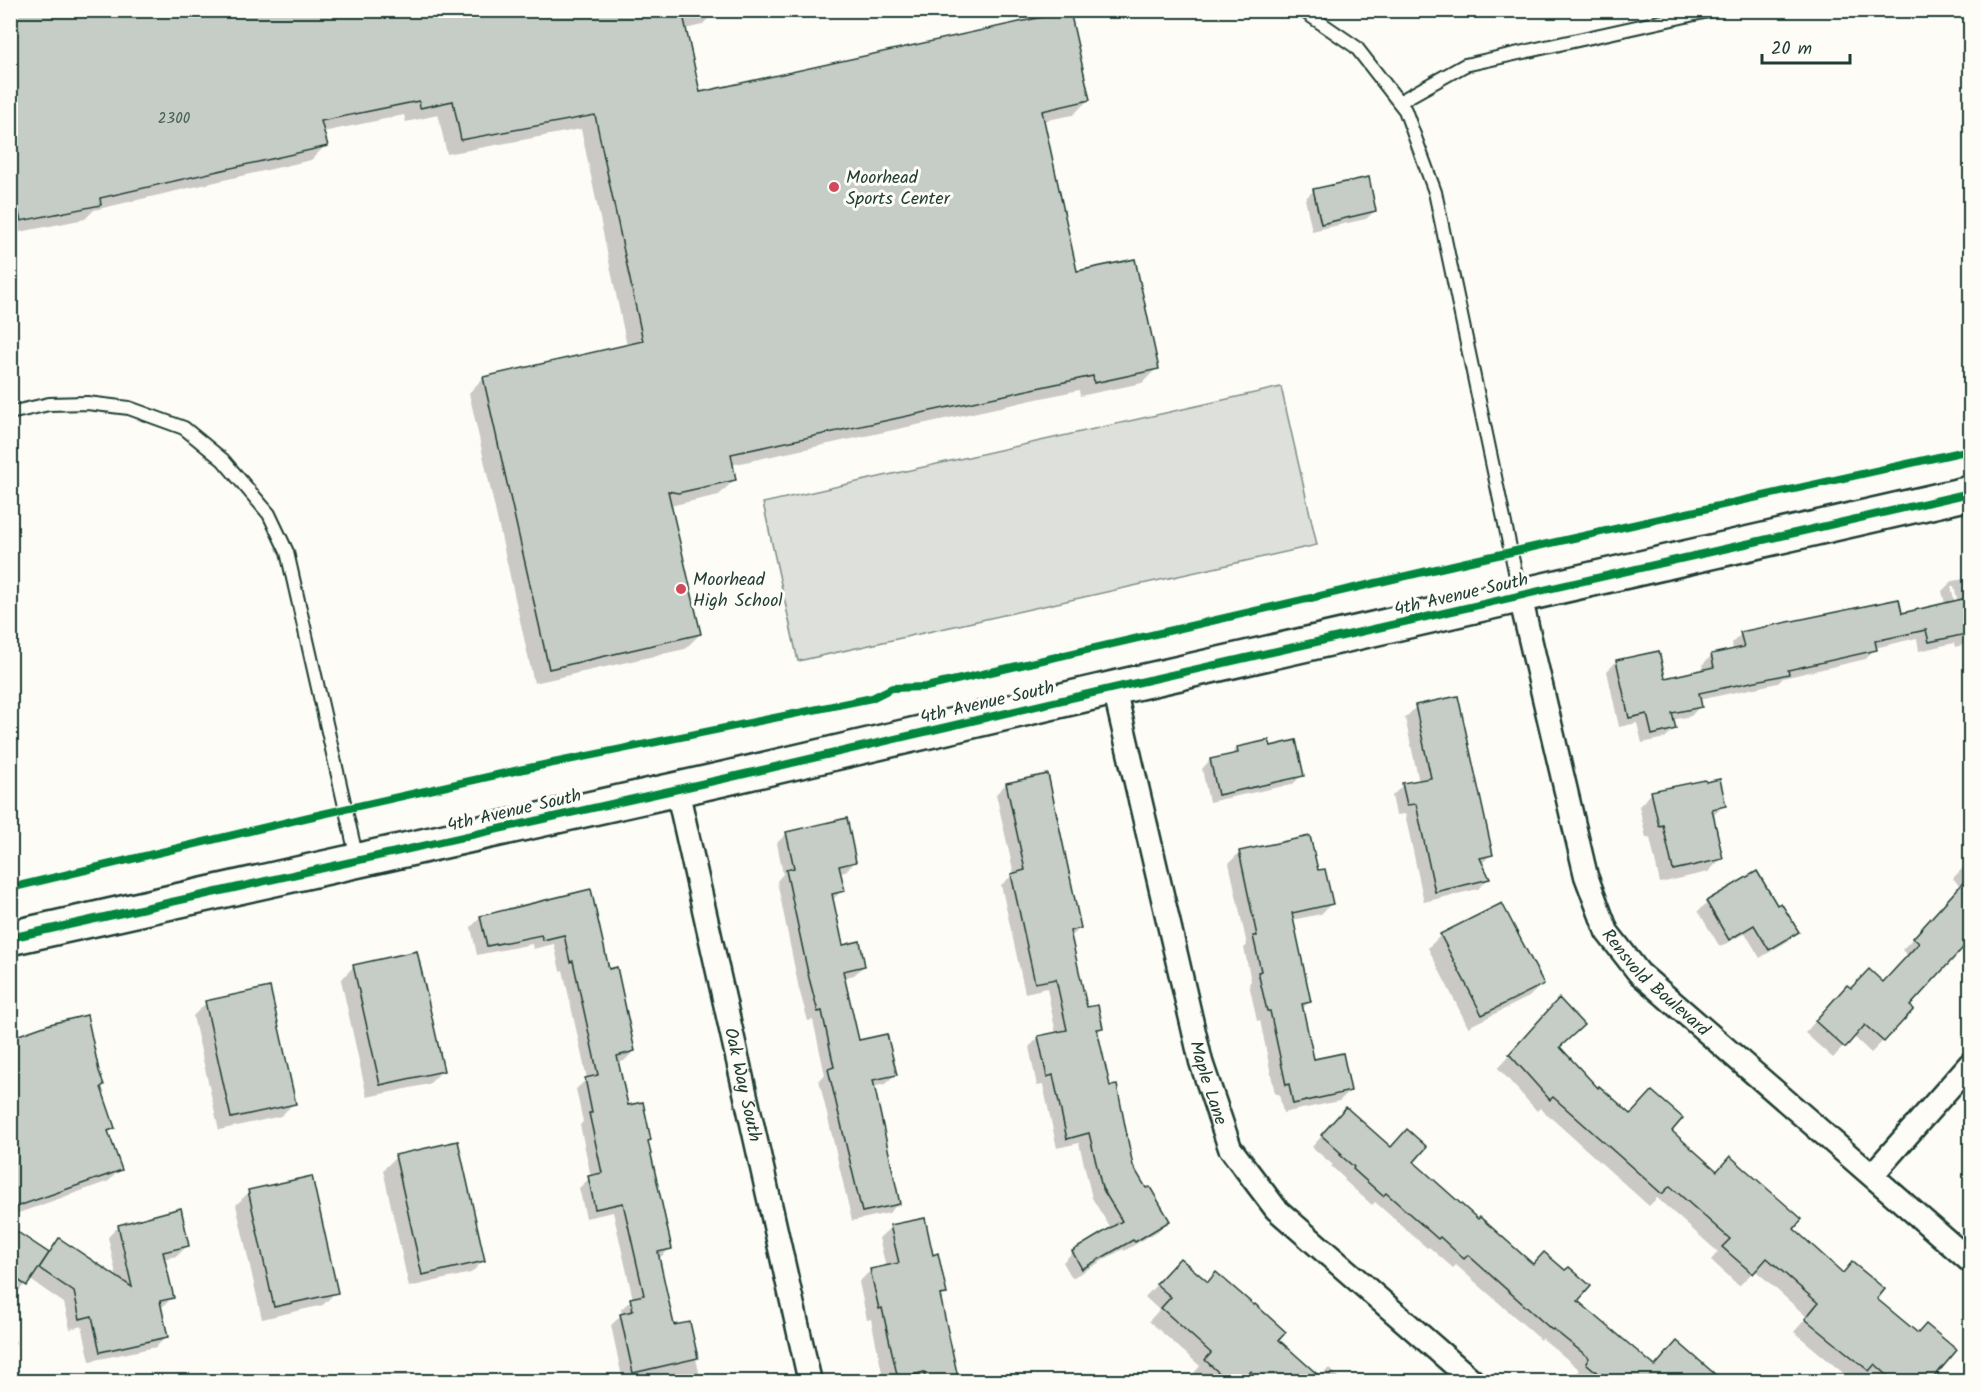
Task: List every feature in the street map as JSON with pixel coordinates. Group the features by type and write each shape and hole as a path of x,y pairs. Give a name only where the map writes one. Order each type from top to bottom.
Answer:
{"street":[{"name":"4th Avenue South","path":"10,938 677,789 1971,493"},
{"name":"Rensvold Boulevard","path":"1520,596 1586,876 1607,932 1639,973 1971,1261"},
{"name":"Maple Lane","path":"1114,688 1200,1062 1230,1148 1276,1209 1474,1382"},
{"name":"Oak Way South","path":"677,789 810,1382"},
{"path":"1872,1175 1971,1064"}],"lane":[{"path":"1302,10 1356,47 1406,110 1435,192 1520,596"},
{"path":"1399,102 1465,66 1713,10"},
{"path":"10,413 49,404 87,403 129,408 184,428 223,460 269,514 287,552 357,860"}],"shaded area":[{"path":"1281,387 1317,545 798,661 763,503"}],"building":[{"path":"10,10 682,10 700,92 1070,11 1090,100 1042,111 1077,271 1135,259 1159,369 1094,383 1093,376 731,454 736,480 678,493 668,491 701,634 549,669 483,377 643,341 595,115 461,140 453,101 420,108 419,101 321,121 328,146 100,198 101,205 21,221 14,194 10,195"},
{"path":"1369,177 1376,211 1321,224 1313,189"},
{"path":"1971,597 1971,633 1929,642 1926,630 1875,641 1877,650 1788,670 1789,674 1699,693 1702,707 1672,713 1676,729 1652,735 1647,714 1629,718 1616,660 1659,651 1665,678 1714,667 1711,654 1744,647 1740,632 1899,599 1902,613"},
{"path":"1458,696 1493,855 1480,858 1490,879 1435,892 1416,804 1407,805 1402,783 1431,778 1415,705"},
{"path":"1269,740 1271,746 1296,740 1304,776 1218,795 1210,759 1238,753 1237,747"},
{"path":"1048,774 1081,928 1070,931 1087,1007 1098,1005 1103,1028 1097,1029 1110,1086 1117,1085 1133,1166 1146,1188 1150,1187 1170,1221 1082,1269 1072,1251 1122,1221 1102,1188 1089,1133 1067,1139 1053,1075 1047,1077 1038,1036 1067,1030 1056,979 1035,983 1011,874 1025,870 1006,783"},
{"path":"1720,779 1726,806 1712,809 1723,859 1673,870 1663,825 1659,826 1651,791"},
{"path":"847,818 856,862 839,866 845,891 832,894 843,945 860,941 865,966 843,971 859,1040 887,1034 897,1075 873,1080 900,1204 862,1212 828,1069 834,1067 822,1011 818,1012 809,978 786,870 794,868 786,832"},
{"path":"1310,836 1318,870 1325,869 1333,904 1292,913 1311,1002 1302,1004 1314,1059 1343,1053 1351,1091 1293,1104 1289,1084 1286,1085 1270,1011 1267,1011 1258,972 1261,971 1253,936 1257,936 1239,851"},
{"path":"1757,871 1777,905 1781,903 1799,932 1769,950 1754,925 1729,940 1706,901"},
{"path":"1971,874 1971,939 1910,1006 1914,1009 1884,1042 1865,1025 1845,1048 1815,1021 1847,985 1851,988 1869,969 1883,982 1919,943 1913,938"},
{"path":"591,889 609,969 617,967 635,1051 617,1056 628,1105 643,1102 651,1140 648,1141 672,1249 658,1252 674,1325 690,1322 698,1358 633,1373 620,1314 633,1311 630,1298 644,1295 623,1203 595,1209 588,1176 602,1173 589,1113 592,1113 585,1078 598,1075 573,961 570,962 564,935 543,940 541,935 487,946 480,916"},
{"path":"1502,903 1544,984 1482,1015 1440,934"},
{"path":"417,951 444,1071 380,1085 353,965"},
{"path":"270,987 296,1104 231,1118 205,1001"},
{"path":"1559,998 1584,1025 1560,1047 1598,1088 1599,1086 1631,1114 1652,1091 1683,1118 1672,1131 1717,1171 1730,1156 1802,1219 1794,1229 1843,1273 1852,1262 1885,1289 1877,1299 1918,1333 1926,1324 1957,1350 1930,1382 1895,1382 1875,1364 1869,1371 1805,1319 1818,1303 1767,1258 1753,1274 1722,1247 1730,1239 1670,1186 1662,1194 1553,1097 1550,1100 1509,1054"},
{"path":"87,1015 104,1085 101,1087 115,1128 108,1131 122,1170 10,1209 10,1038 50,1024"},
{"path":"1346,1107 1391,1147 1407,1129 1427,1147 1414,1162 1533,1264 1544,1252 1565,1270 1569,1267 1591,1286 1578,1301 1655,1366 1677,1341 1724,1382 1608,1382 1586,1363 1589,1358 1552,1330 1468,1255 1464,1259 1386,1193 1383,1196 1353,1169 1354,1167 1340,1155 1342,1154 1321,1135"},
{"path":"458,1141 485,1261 422,1275 395,1155"},
{"path":"312,1176 338,1293 274,1307 248,1190"},
{"path":"181,1208 189,1246 163,1252 174,1298 160,1301 168,1337 100,1352 92,1316 80,1319 74,1292 39,1268 59,1238 132,1287 118,1225"},
{"path":"925,1218 933,1255 938,1253 947,1294 940,1295 959,1382 926,1382 924,1372 898,1379 882,1308 879,1309 870,1269 899,1263 890,1225"},
{"path":"10,1227 49,1253 27,1286 10,1275"},
{"path":"1180,1258 1208,1282 1216,1272 1255,1304 1286,1332 1279,1340 1326,1382 1262,1382 1251,1371 1242,1382 1229,1382 1205,1360 1211,1353 1161,1308 1171,1297 1156,1284"}],"cycle path":[{"path":"10,888 519,770 872,698 892,688 926,687 1475,560 1970,450"},
{"path":"10,938 723,779 1970,493"}],"place":[{"name":"Moorhead Sports Center","path":"834,187"},
{"name":"Moorhead High School","path":"681,589"}]}
